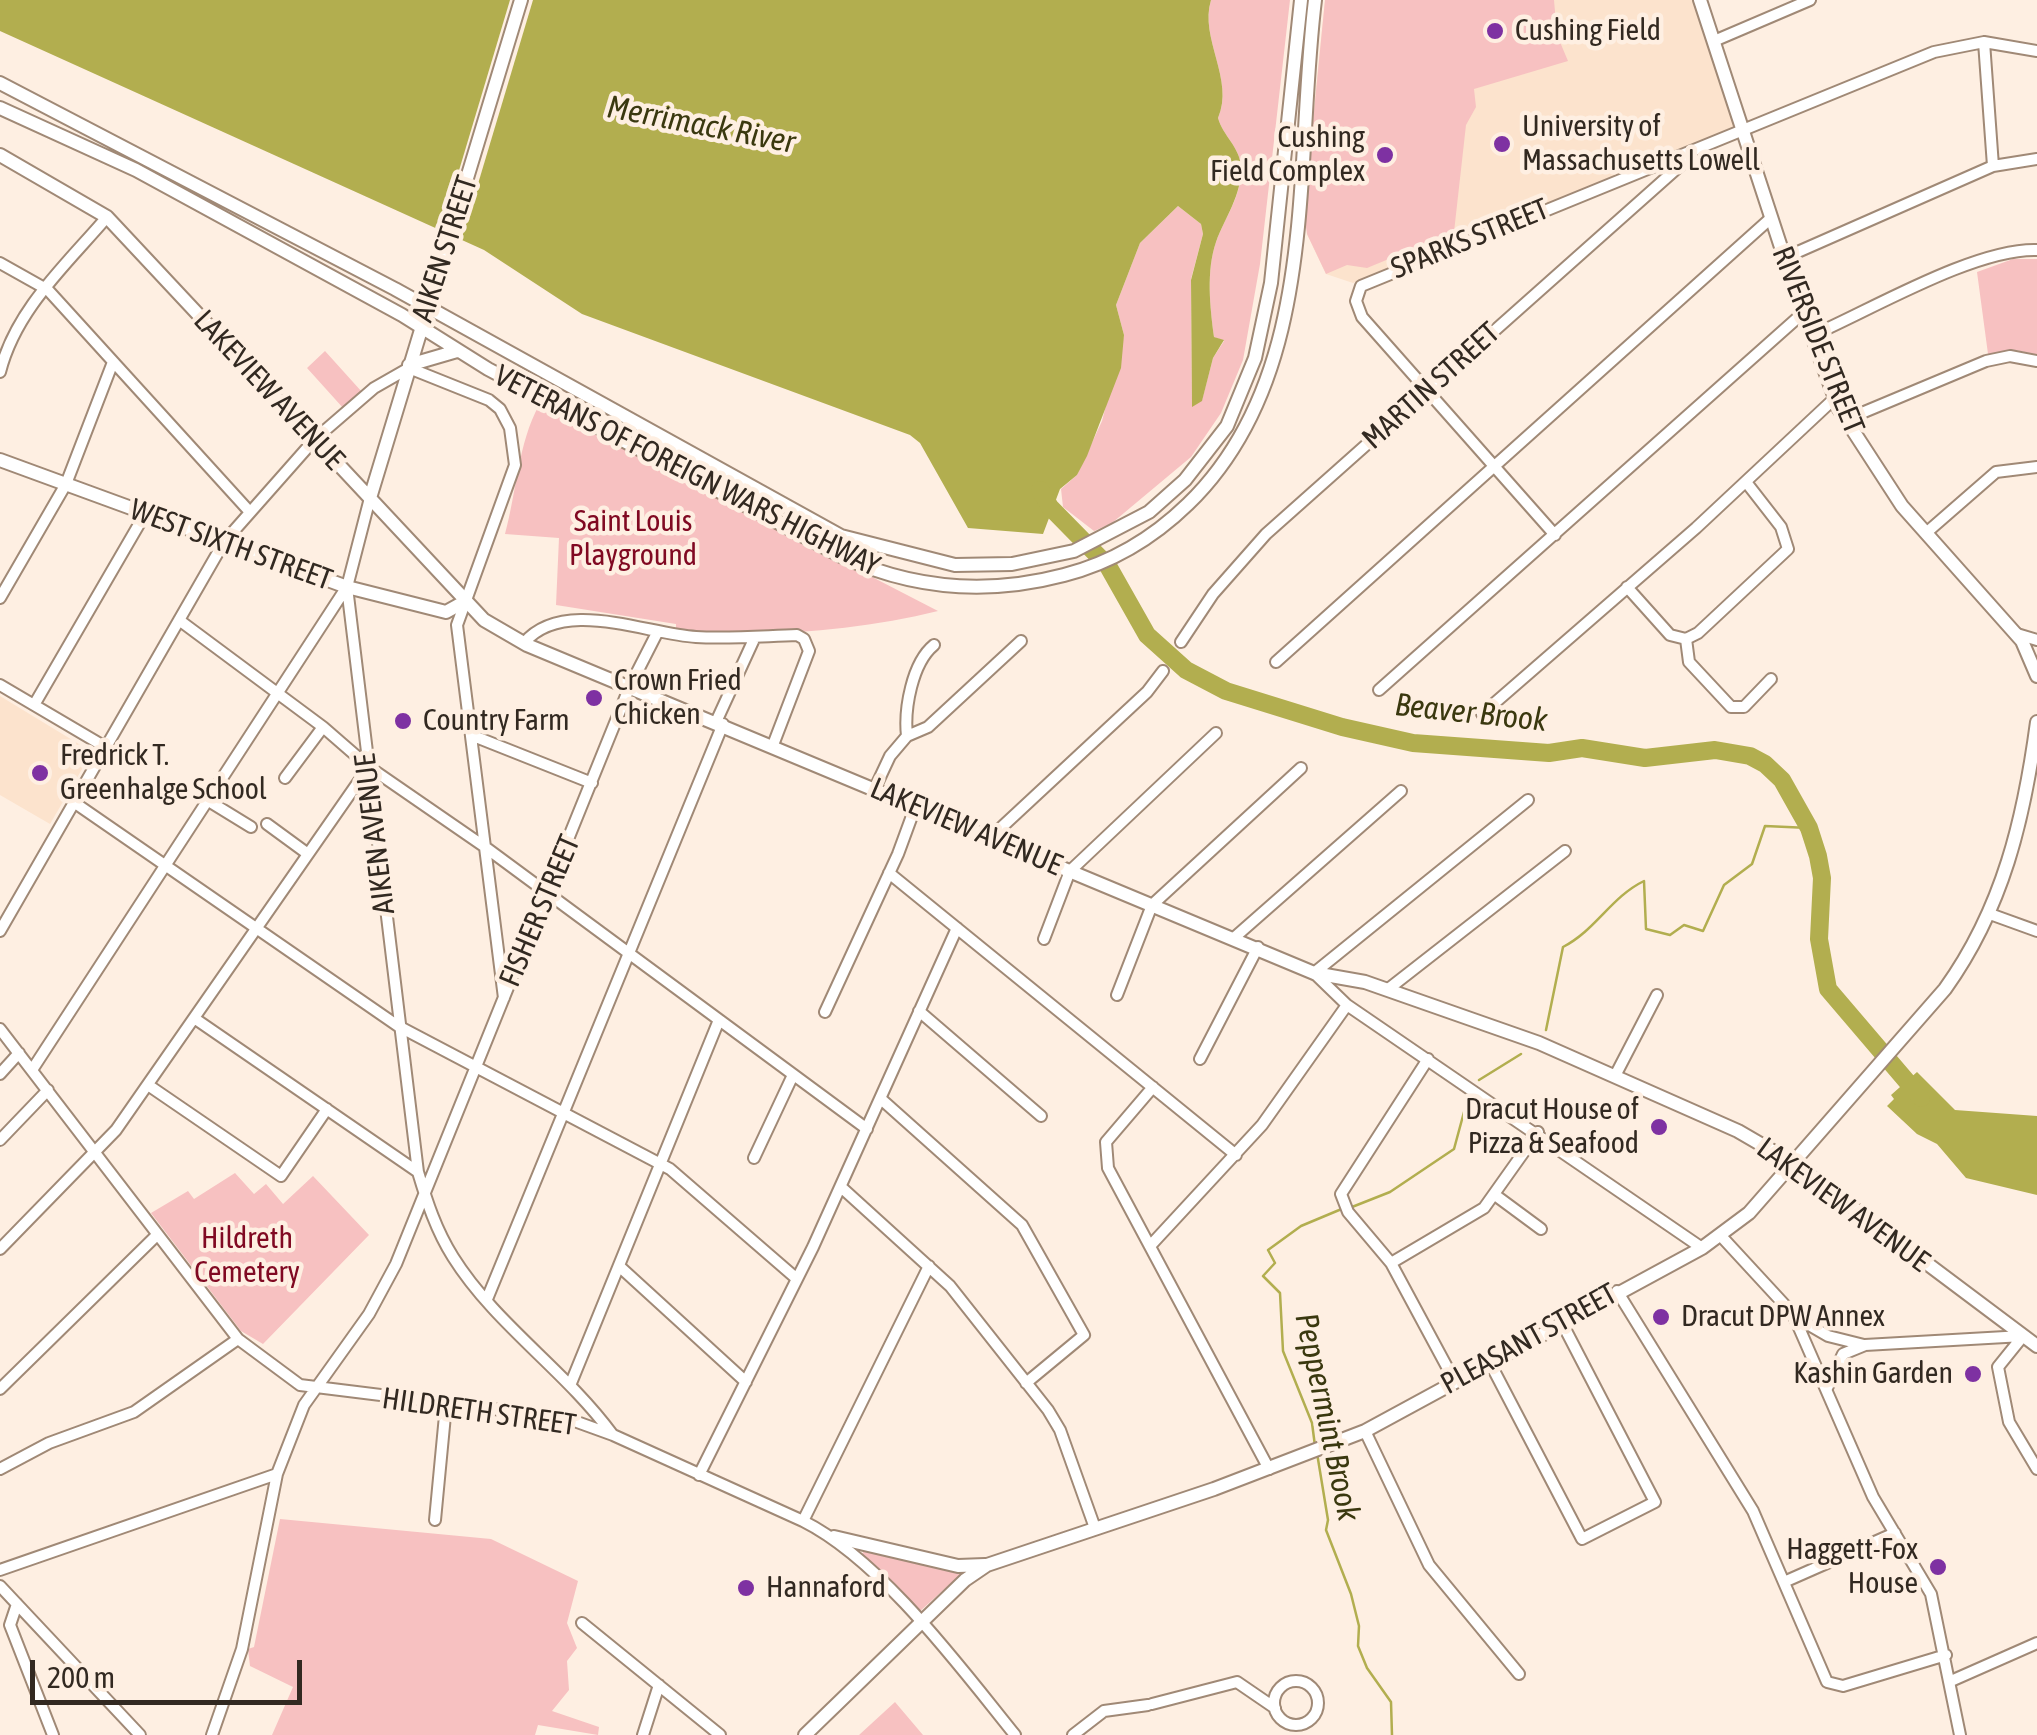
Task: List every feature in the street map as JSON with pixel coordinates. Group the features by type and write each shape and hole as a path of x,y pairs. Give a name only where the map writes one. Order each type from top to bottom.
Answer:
{"main road":[{"name":"AIKEN STREET","path":"370,498 521,0"},
{"name":"VETERANS OF FOREIGN WARS HIGHWAY","path":"428,308 841,536 954,565 1012,564 1074,551 1121,530 1161,501 1212,448 1251,369 1271,283 1302,0"},
{"name":"VETERANS OF FOREIGN WARS HIGHWAY","path":"421,326 457,351 787,528 876,570 974,588 1038,582 1088,568 1130,548 1176,516 1244,436 1270,379 1288,283 1315,0"},
{"name":"RIVERSIDE STREET","path":"1700,0 1802,313 1845,420 1879,476 2017,634"},
{"path":"0,83 428,308"},
{"path":"0,108 92,146 421,326"},
{"name":"LAKEVIEW AVENUE","path":"0,156 107,218 484,620 524,643 1314,973 1387,990 1616,1074 1738,1132 1793,1164 2037,1346"},
{"path":"409,366 457,351"},
{"name":"WEST SIXTH STREET","path":"0,460 347,587 446,612 464,602"},
{"path":"2017,634 2037,676"},
{"name":"PLEASANT STREET","path":"805,1735 920,1622 988,1565 1269,1469 1365,1431 1618,1290 1702,1248 1749,1213 1944,989 1990,914 2022,818 2037,722"},
{"path":"834,1537 958,1566 988,1565"}],"street":[{"path":"1714,41 1810,0"},
{"path":"1984,42 1993,166"},
{"name":"SPARKS STREET","path":"1427,389 1357,310 1358,291 1376,276 1934,52 1984,42 2037,52"},
{"name":"MARTIN STREET","path":"1181,642 1244,557 1427,389 1701,148"},
{"path":"1784,258 1993,166 2037,159"},
{"path":"0,372 9,341 44,287 107,218"},
{"path":"1276,662 1771,218"},
{"path":"1811,336 1974,263 2015,250 2037,250"},
{"path":"0,263 44,287 249,511"},
{"path":"1379,690 1802,313"},
{"path":"1845,420 1986,360 2016,356 2037,361"},
{"path":"0,598 66,484 113,362"},
{"path":"0,931 224,542 315,439 374,388 409,366 500,408 514,444 511,480 456,624 504,998"},
{"path":"1427,389 1555,535"},
{"path":"1482,714 1746,482 1835,398"},
{"path":"1926,532 1996,472 2037,467"},
{"path":"1628,587 1670,635 1686,639 1698,633 1784,555 1789,545 1781,527 1746,482"},
{"name":"AIKEN AVENUE","path":"370,498 347,587 418,1172 447,1247 487,1299 571,1383 612,1434"},
{"path":"34,704 146,514"},
{"path":"32,1070 347,587"},
{"path":"179,620 323,727 369,767 485,847 867,1129"},
{"path":"524,643 539,628 569,622 605,622 697,637 804,638 809,651 773,745"},
{"name":"FISHER STREET","path":"424,1192 630,686 658,631"},
{"path":"2017,634 2037,640"},
{"path":"487,1299 630,954 754,637"},
{"path":"1686,639 1689,662 1732,707 1744,706 1772,679"},
{"path":"875,788 890,756 907,736 928,727 1021,641"},
{"path":"907,736 905,718 920,659 934,646"},
{"path":"990,838 1147,692 1162,672"},
{"path":"0,685 106,748"},
{"path":"285,778 323,727"},
{"path":"1044,939 1070,871 1216,733"},
{"path":"471,735 592,783"},
{"path":"0,1249 98,1152 369,767"},
{"path":"1116,995 1152,905 1301,768"},
{"path":"1235,937 1401,790"},
{"path":"207,800 251,827"},
{"path":"1528,800 1314,973 1347,1005 1538,1132 1702,1248"},
{"path":"75,804 398,1026 660,1164 797,1279"},
{"path":"825,1012 890,873 916,804"},
{"path":"267,824 308,854"},
{"path":"1387,990 1565,851"},
{"path":"890,873 1236,1155"},
{"path":"1990,914 2037,931"},
{"path":"699,1475 841,1188 957,928"},
{"path":"1200,1059 1258,947"},
{"path":"1616,1074 1656,994"},
{"path":"1150,1246 1270,1115 1347,1005"},
{"path":"919,1011 1040,1116"},
{"path":"194,1018 418,1172"},
{"path":"571,1383 720,1020"},
{"name":"HILDRETH STREET","path":"0,1030 98,1152 238,1339 312,1390 566,1418 612,1434 834,1537 920,1622 1015,1735"},
{"path":"0,1074 19,1053"},
{"path":"1428,1059 1343,1188 1346,1208 1391,1263 1454,1380"},
{"path":"754,1158 794,1075"},
{"path":"148,1085 282,1176 327,1108"},
{"path":"1153,1087 1105,1150 1115,1184 1269,1469"},
{"path":"0,1140 48,1090"},
{"path":"881,1099 1022,1225 1084,1335 1026,1383"},
{"path":"1391,1263 1477,1214 1495,1195 1538,1132"},
{"path":"841,1188 929,1266 1056,1423 1095,1528"},
{"path":"212,1735 242,1650 278,1474 312,1390 369,1314 396,1264 424,1192"},
{"path":"1495,1195 1541,1230"},
{"path":"0,1389 158,1235"},
{"path":"1721,1236 1793,1314 1828,1336 1865,1345 2024,1336"},
{"path":"619,1266 746,1382"},
{"path":"803,1522 929,1266"},
{"path":"1618,1290 1734,1476 1822,1675 1830,1684 1847,1685 1946,1655"},
{"path":"1793,1314 1842,1431 1931,1594 1960,1735"},
{"path":"1489,1362 1582,1540 1655,1502 1561,1321"},
{"path":"2024,1336 1998,1367 2008,1422 2037,1469"},
{"path":"0,1468 49,1444 134,1412 238,1339"},
{"path":"1827,1388 1843,1354 1865,1345"},
{"path":"435,1520 446,1405"},
{"path":"1365,1431 1430,1566 1519,1674"},
{"path":"0,1570 278,1474"},
{"path":"1784,1582 1895,1533"},
{"path":"0,1586 140,1735"},
{"path":"18,1604 10,1625 54,1735"},
{"path":"582,1623 720,1735"},
{"path":"1951,1681 2036,1645"},
{"path":"1073,1735 1104,1711 1150,1705 1237,1682 1299,1730 1317,1709 1316,1694 1307,1684 1283,1686 1275,1708"},
{"path":"643,1735 658,1685"}],"shaded area":[{"name":"University of Massachusetts Lowell","path":"1325,0 1697,0 1738,127 1353,283 1326,274 1307,234 1309,155"},
{"name":"Fredrick T. Greenhalge School","path":"0,696 92,752 50,824 0,795"}],"green space":[{"path":"1211,0 1290,0 1260,264 1243,360 1221,413 1191,457 1112,523 1094,531 1063,507 1061,489 1077,475 1102,421 1124,335 1116,305 1140,243 1178,206 1201,224 1203,234 1191,279 1192,406 1202,400 1213,358 1224,341 1214,337 1211,265 1216,242 1236,197 1241,167 1238,153 1218,118 1222,89 1209,29"},
{"name":"Cushing Field Complex","path":"1325,0 1554,0 1557,35 1568,61 1474,89 1476,107 1466,125 1454,232 1367,268 1347,265 1326,274 1307,234 1304,213"},
{"path":"2013,259 2037,259 2037,355 2016,350 1988,354 1977,272"},
{"path":"325,351 362,392 344,409 307,368"},
{"name":"Saint Louis Playground","path":"539,405 938,611 841,628 741,634 676,630 676,624 556,605 559,538 505,534 522,451"},
{"name":"Hildreth Cemetery","path":"235,1173 254,1194 266,1184 283,1204 313,1176 369,1235 263,1344 241,1331 151,1213 188,1191 194,1199"},
{"path":"280,1519 491,1539 578,1581 567,1623 577,1648 567,1661 569,1690 552,1711 599,1727 598,1735 538,1725 535,1735 272,1735 293,1687 250,1666 248,1649 254,1647"},
{"path":"865,1549 962,1573 918,1613 862,1554"},
{"path":"895,1702 923,1735 859,1735"}],"water":[{"name":"Merrimack River","path":"0,0 1211,0 1209,29 1222,89 1218,118 1238,153 1241,167 1236,196 1216,242 1211,265 1214,337 1224,340 1213,358 1202,401 1192,407 1191,280 1203,234 1201,224 1178,206 1140,243 1116,305 1124,335 1121,368 1087,456 1077,475 1060,489 1043,534 968,528 920,443 910,435 582,314 484,250 0,31"},
{"path":"1917,1072 1955,1110 2037,1116 2037,1195 1966,1178 1937,1144 1917,1134 1887,1106 1894,1099 1891,1095"}],"pier":[{"path":"510,0 533,0 460,244 440,234"}],"waterway":[{"name":"Beaver Brook","path":"1040,490 1050,507 1108,566 1147,635 1186,670 1226,691 1342,727 1413,743 1549,753 1582,748 1645,758 1715,750 1750,756 1765,764 1782,780 1809,828 1818,856 1822,878 1819,939 1828,989 1921,1098"},
{"name":"Peppermint Brook","path":"1546,1030 1563,947 1632,888 1644,881 1646,929 1670,935 1684,925 1703,931 1724,885 1752,864 1765,826 1809,828"},
{"name":"Peppermint Brook","path":"1479,1080 1521,1054"},
{"name":"Peppermint Brook","path":"1352,1207 1390,1192 1454,1149 1467,1101"},
{"name":"Peppermint Brook","path":"1315,1446 1312,1423 1283,1351 1280,1293 1263,1276 1275,1263 1268,1250 1301,1226 1344,1208"},
{"name":"Peppermint Brook","path":"1317,1453 1328,1520 1326,1530 1351,1594 1359,1626 1358,1646 1367,1668 1391,1702 1392,1735"}],"place":[{"name":"Cushing Field","path":"1495,31"},
{"name":"University of Massachusetts Lowell","path":"1502,144"},
{"name":"Cushing Field Complex","path":"1385,155"},
{"name":"Crown Fried Chicken","path":"594,698"},
{"name":"Country Farm","path":"403,721"},
{"name":"Fredrick T. Greenhalge School","path":"40,773"},
{"name":"Dracut House of Pizza & Seafood","path":"1659,1127"},
{"name":"Dracut DPW Annex","path":"1661,1317"},
{"name":"Kashin Garden","path":"1973,1374"},
{"name":"Haggett-Fox House","path":"1938,1567"},
{"name":"Hannaford","path":"746,1588"}]}
